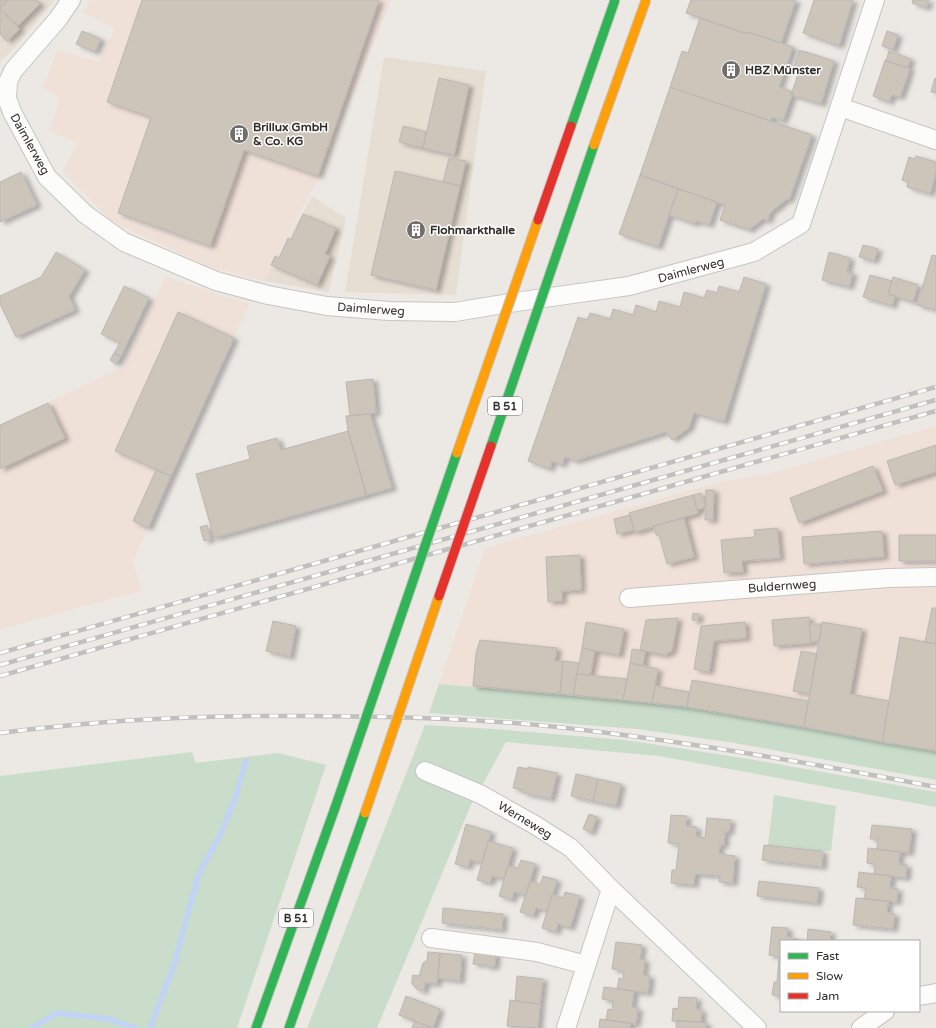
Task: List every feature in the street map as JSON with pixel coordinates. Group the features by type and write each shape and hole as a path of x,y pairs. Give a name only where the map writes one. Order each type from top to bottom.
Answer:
{"highway":[{"name":"B 51","path":"256,1028 335,808 615,0"},
{"name":"B 51","path":"289,1028 365,813 646,0"}],"street":[{"name":"Daimlerweg","path":"71,0 58,19 13,71 8,82 7,98 12,112 47,177 84,214 124,242 216,281 268,295 327,306 389,311 455,312 630,286 754,252 801,224 875,0"},
{"path":"840,107 936,140"},
{"name":"Buldernweg","path":"629,598 888,578 936,577"},
{"name":"Werneweg","path":"425,771 480,794 571,848 611,889 757,1028"},
{"path":"566,1028 611,889"},
{"path":"431,938 536,952 586,965"},
{"path":"920,996 936,993"},
{"path":"861,1028 885,1012"}],"shaded area":[{"path":"0,0 55,0 17,45 0,62"},
{"name":"Brillux GmbH & Co. KG","path":"91,0 391,0 343,118 328,162 264,281 209,267 111,221 63,171 78,143 50,131 60,98 43,88 57,50 99,62 115,28 83,13"},
{"path":"384,57 486,71 456,295 345,292"},
{"path":"312,196 346,218 329,292 264,281"},
{"path":"166,276 249,304 133,561 141,591 0,629 0,425 123,367"},
{"path":"936,426 936,751 675,705 439,684 485,548 720,482 765,475"}],"green space":[{"path":"439,684 675,705 936,751 936,780 735,743 637,729 429,713"},
{"path":"425,725 625,740 749,759 936,792 936,807 659,756 506,742 470,807 377,1028 307,1028"},
{"path":"192,752 196,763 278,753 326,765 237,1028 0,1028 0,776"},
{"path":"774,795 836,806 831,851 768,845"}],"building":[{"path":"0,0 7,0 0,8"},
{"path":"7,0 36,0 40,4 18,26 0,9"},
{"name":"Brillux GmbH & Co. KG","path":"142,0 379,0 318,176 244,150 210,246 118,213 151,117 107,102"},
{"path":"691,0 796,0 781,43 748,32 747,34 686,13"},
{"path":"814,0 853,0 839,46 803,33"},
{"path":"913,0 929,0 926,8 912,3"},
{"path":"0,9 20,29 7,41 0,34"},
{"name":"HBZ Münster","path":"700,18 747,34 748,32 793,47 779,87 793,92 783,121 772,117 771,121 670,87 682,51 688,53"},
{"path":"82,31 101,39 95,52 76,44"},
{"path":"887,31 898,35 893,50 882,46"},
{"path":"799,50 834,61 821,104 791,95 800,68 794,67"},
{"path":"889,51 911,59 907,68 886,61"},
{"path":"885,60 910,69 900,97 892,95 889,102 873,96"},
{"path":"439,78 469,85 454,155 423,148"},
{"path":"935,78 936,79 936,93 931,92"},
{"path":"670,87 812,135 789,200 787,199 770,213 768,221 763,219 750,230 720,220 725,205 640,175"},
{"path":"403,126 426,132 423,148 399,142"},
{"path":"916,156 936,162 936,173 930,194 907,187 908,182 902,180 909,157 915,159"},
{"path":"449,158 466,161 460,186 443,182"},
{"name":"Flohmarkthalle","path":"395,171 460,186 436,290 371,275"},
{"path":"21,172 37,205 0,222 0,182"},
{"path":"640,175 678,189 658,247 619,234"},
{"path":"678,189 717,202 709,225 696,221 695,224 669,215"},
{"path":"303,214 336,228 325,254 330,256 317,285 271,265 275,256 279,258 288,238 291,240"},
{"path":"863,245 878,249 874,261 859,257"},
{"path":"56,252 85,270 69,296 75,310 16,337 0,304 0,296 41,277"},
{"path":"829,252 850,258 847,272 853,273 849,287 822,280"},
{"path":"932,255 936,256 936,310 917,305"},
{"path":"870,275 892,281 888,294 895,296 892,306 863,297"},
{"path":"744,277 766,284 724,422 694,413 689,428 672,440 666,432 575,461 565,457 562,465 552,461 550,469 528,461 578,317 587,320 590,313 610,319 613,309 633,315 636,305 656,312 659,301 680,307 684,292 704,298 707,290 717,293 719,286 739,292"},
{"path":"893,277 918,285 913,302 888,294"},
{"path":"124,286 149,298 121,356 114,353 120,343 101,334"},
{"path":"178,312 234,338 171,476 115,451"},
{"path":"114,353 121,356 116,364 110,360"},
{"path":"373,379 376,413 350,416 346,382"},
{"path":"48,403 65,438 0,469 0,425"},
{"path":"370,414 392,488 366,495 348,431 346,416"},
{"path":"348,431 367,495 214,538 196,474 250,459 247,446 277,438 281,450"},
{"path":"936,445 936,472 895,485 887,461"},
{"path":"873,466 883,491 799,523 790,498"},
{"path":"156,470 171,476 148,528 133,521"},
{"path":"706,490 714,490 713,520 705,520"},
{"path":"701,493 706,507 697,510 693,495"},
{"path":"693,495 698,513 635,532 629,513"},
{"path":"630,515 634,530 617,534 614,519"},
{"path":"684,518 694,557 667,564 659,535 656,535 653,526"},
{"path":"207,525 211,539 204,541 200,527"},
{"path":"777,528 780,558 742,561 743,572 724,573 721,540 755,537 754,530"},
{"path":"882,531 884,557 804,564 802,537"},
{"path":"899,535 936,535 936,561 899,561"},
{"path":"580,555 581,590 562,591 562,601 548,602 546,557"},
{"path":"932,608 936,608 936,644 925,642"},
{"path":"693,613 699,614 698,621 692,620"},
{"path":"809,617 811,643 774,646 772,620"},
{"path":"678,618 672,651 665,655 640,650 646,620"},
{"path":"273,621 296,626 290,657 266,651"},
{"path":"586,622 624,629 619,655 582,648"},
{"path":"745,622 746,638 714,641 709,672 694,669 701,626"},
{"path":"822,622 862,629 850,694 889,701 882,742 804,727"},
{"path":"809,624 822,624 819,641 811,642"},
{"path":"900,637 936,644 936,751 882,742"},
{"path":"480,640 557,648 555,661 563,661 560,694 473,686 476,653"},
{"path":"582,648 595,651 590,675 577,674"},
{"path":"632,649 645,651 643,666 630,663"},
{"path":"801,651 817,654 810,694 793,691"},
{"path":"563,661 579,663 573,695 560,694"},
{"path":"630,663 658,669 652,703 623,700"},
{"path":"577,674 627,679 623,700 573,695"},
{"path":"692,680 808,701 804,727 687,707"},
{"path":"655,686 689,692 687,707 652,703"},
{"path":"518,767 528,769 528,767 557,773 551,799 523,793 523,790 513,788"},
{"path":"576,774 598,779 593,801 571,796"},
{"path":"598,779 621,784 616,806 593,801"},
{"path":"589,814 597,817 591,833 583,829"},
{"path":"671,815 687,816 686,826 697,827 696,837 705,838 707,818 731,820 729,832 725,832 724,845 720,845 719,854 735,856 733,883 719,882 720,876 695,874 694,885 671,883 672,870 676,870 679,844 668,843"},
{"path":"466,824 491,832 482,863 470,860 468,867 455,864"},
{"path":"872,825 912,829 909,853 877,849 878,839 870,839"},
{"path":"488,841 513,848 504,879 492,876 490,883 477,880"},
{"path":"764,845 823,851 822,867 762,860"},
{"path":"868,848 900,852 899,864 907,865 906,878 874,874 875,864 867,863"},
{"path":"521,860 535,864 526,895 514,892 512,900 499,896 508,866 518,868"},
{"path":"859,872 891,876 890,888 898,889 897,902 864,899 866,888 857,887"},
{"path":"543,876 557,880 547,911 536,908 533,916 520,912 530,881 540,885"},
{"path":"759,881 819,888 817,903 757,896"},
{"path":"565,892 580,896 570,928 558,924 556,932 542,928 552,894 563,898"},
{"path":"856,898 888,901 887,913 895,914 893,929 853,925"},
{"path":"443,908 503,914 502,930 442,923"},
{"path":"772,927 788,928 787,937 798,939 780,940 780,996 772,995 774,982 777,982 779,957 769,955"},
{"path":"808,929 831,932 830,940 807,940"},
{"path":"616,942 642,945 640,959 645,960 643,975 650,976 648,993 617,989 619,978 623,979 624,971 612,969"},
{"path":"475,951 496,953 495,966 493,965 493,967 487,967 487,965 473,964"},
{"path":"428,952 440,953 437,984 425,983 424,991 418,990 412,984 413,975 419,976 423,963 427,960"},
{"path":"440,953 462,955 460,981 438,978"},
{"path":"517,976 543,979 540,1004 515,1001"},
{"path":"604,987 634,991 632,1007 638,1008 636,1024 606,1020 608,1009 612,1010 613,1001 602,999"},
{"path":"406,996 440,1009 433,1028 399,1015"},
{"path":"679,997 697,998 696,1009 702,1010 701,1022 672,1021 673,1008 678,1009"},
{"path":"510,1000 540,1004 538,1028 507,1026"},
{"path":"410,1019 433,1028 412,1028 415,1021"},
{"path":"600,1019 631,1023 630,1028 599,1028"},
{"path":"677,1020 707,1023 706,1028 676,1028"}],"waterway":[{"path":"150,1028 174,965 198,876 222,831 234,801 246,761"},
{"path":"31,1028 58,1013 109,1019 135,1028"}],"railway":[{"path":"0,653 936,387"},
{"path":"0,665 936,400"},
{"path":"0,676 936,411"},
{"path":"0,733 38,728 151,719 226,716 366,716 430,718 557,727 652,739 794,761 936,787"}],"traffic: fast":[{"path":"571,126 615,0"},
{"path":"491,446 594,145"},
{"path":"335,808 457,453"},
{"path":"256,1028 335,808"},
{"path":"289,1028 365,813"}],"traffic: slow":[{"path":"594,145 646,0"},
{"path":"457,453 538,220"},
{"path":"365,813 439,596"}],"traffic: jam":[{"path":"538,220 571,126"},
{"path":"439,596 491,446"}],"place":[{"name":"HBZ Münster","path":"731,70"},
{"name":"Brillux GmbH & Co. KG","path":"239,134"},
{"name":"Flohmarkthalle","path":"416,230"}]}
